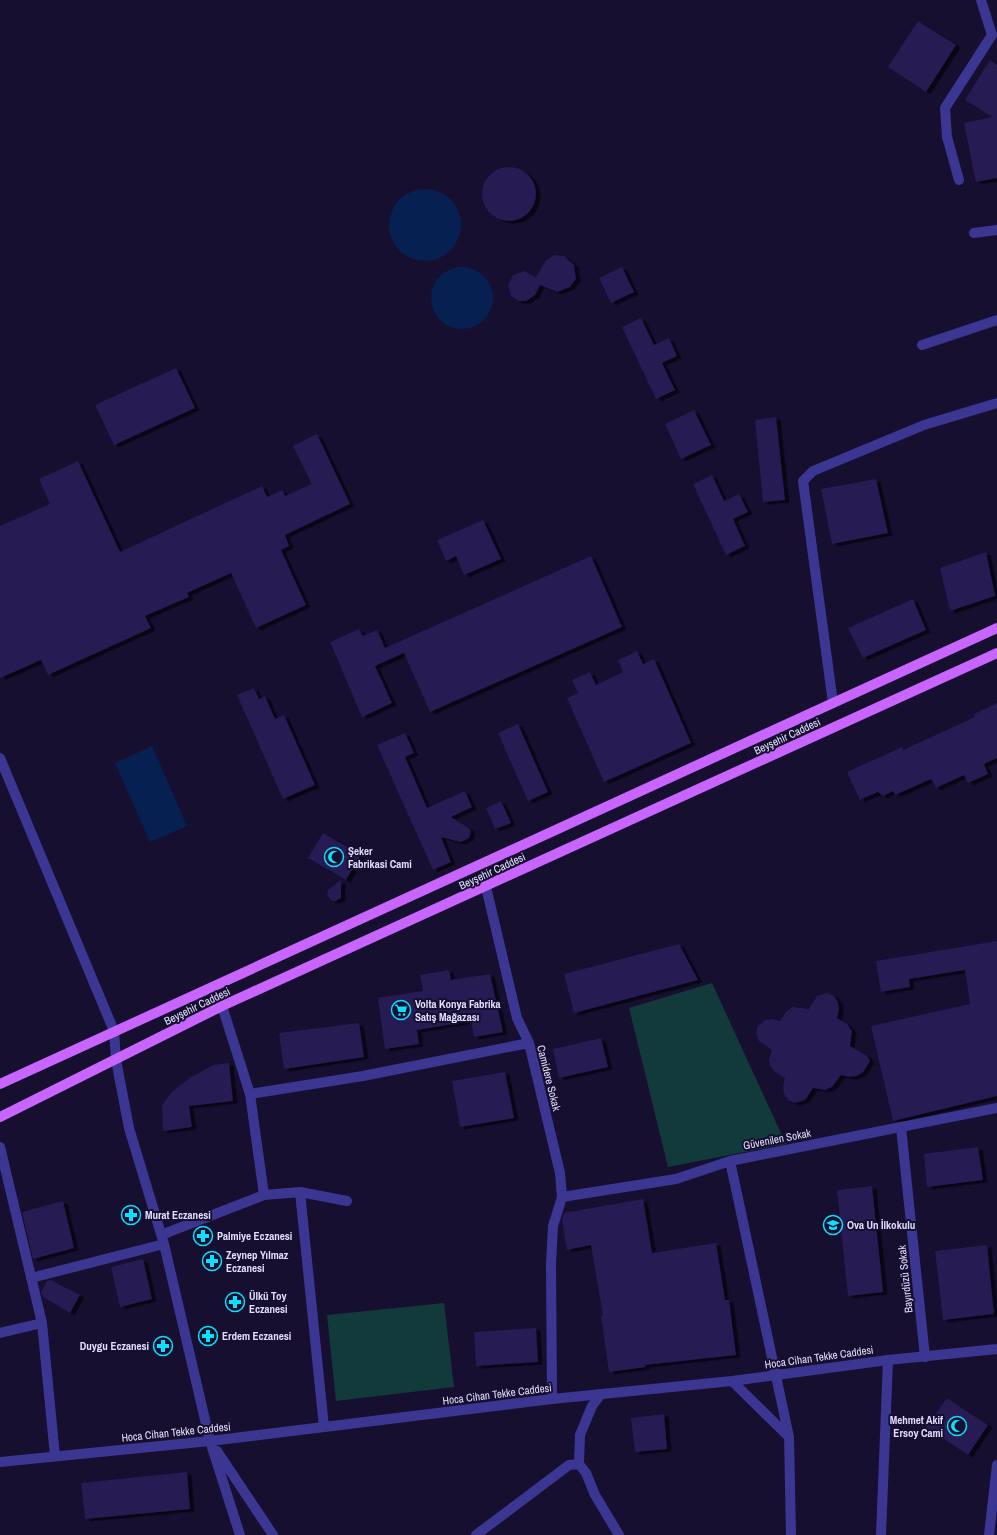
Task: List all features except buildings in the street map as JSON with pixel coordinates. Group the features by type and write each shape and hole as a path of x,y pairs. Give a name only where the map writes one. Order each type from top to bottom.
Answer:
{"main road":[{"name":"Beyşehir Caddesi","path":"0,1084 997,628"},
{"name":"Beyşehir Caddesi","path":"0,1117 222,1006 997,653"}],"street":[{"path":"959,180 947,137 945,108 994,34 981,0"},
{"path":"974,233 997,230"},
{"path":"922,345 997,320"},
{"path":"833,703 803,481 813,471 924,425 997,403"},
{"path":"0,758 114,1031 116,1060 129,1128 162,1240 210,1441 240,1535"},
{"path":"486,887 517,1018 529,1044"},
{"path":"222,1006 250,1094 264,1195"},
{"name":"Camidere Sokak","path":"250,1094 363,1076 529,1044 560,1173 562,1197 552,1234 552,1399"},
{"name":"Güvenilen Sokak","path":"562,1197 676,1179 730,1161 997,1108"},
{"name":"Bayırdüzü Sokak","path":"901,1127 925,1357"},
{"path":"0,1147 42,1323 55,1456"},
{"path":"730,1161 789,1437 791,1535"},
{"path":"31,1278 162,1240 264,1195 300,1192 347,1201"},
{"path":"300,1192 324,1428"},
{"path":"0,1332 42,1323"},
{"name":"Hoca Cihan Tekke Caddesi","path":"0,1462 210,1441 552,1399 732,1381 888,1360 997,1349"},
{"path":"881,1535 888,1360"},
{"path":"732,1381 789,1437"},
{"path":"602,1394 592,1406 580,1435 579,1464 586,1473 594,1495 619,1535"},
{"path":"210,1441 273,1535"},
{"path":"476,1535 569,1465 579,1464"},
{"path":"989,1535 997,1464"}],"green space":[{"path":"712,983 786,1144 668,1167 629,1008"},
{"path":"444,1303 454,1387 336,1401 327,1315"}],"water":[{"path":"425,189 439,192 451,199 458,211 461,225 458,239 451,251 439,258 425,261 411,258 399,251 392,239 389,225 392,211 399,199 411,192"},
{"path":"462,267 474,270 484,276 490,286 493,298 490,310 484,320 474,326 462,329 450,326 440,320 434,310 431,298 434,286 440,276 450,270"},
{"path":"152,746 187,826 150,842 115,763"}],"place":[{"name":"Şeker Fabrikasi Cami","path":"334,857"},
{"name":"Volta Konya Fabrika Satış Mağazası","path":"401,1010"},
{"name":"Murat Eczanesi","path":"131,1215"},
{"name":"Ova Un İlkokulu","path":"833,1225"},
{"name":"Palmiye Eczanesi","path":"203,1236"},
{"name":"Zeynep Yılmaz Eczanesi","path":"212,1261"},
{"name":"Ülkü Toy Eczanesi","path":"235,1302"},
{"name":"Erdem Eczanesi","path":"208,1336"},
{"name":"Duygu Eczanesi","path":"163,1346"},
{"name":"Mehmet Akif Ersoy Cami","path":"957,1426"}]}
